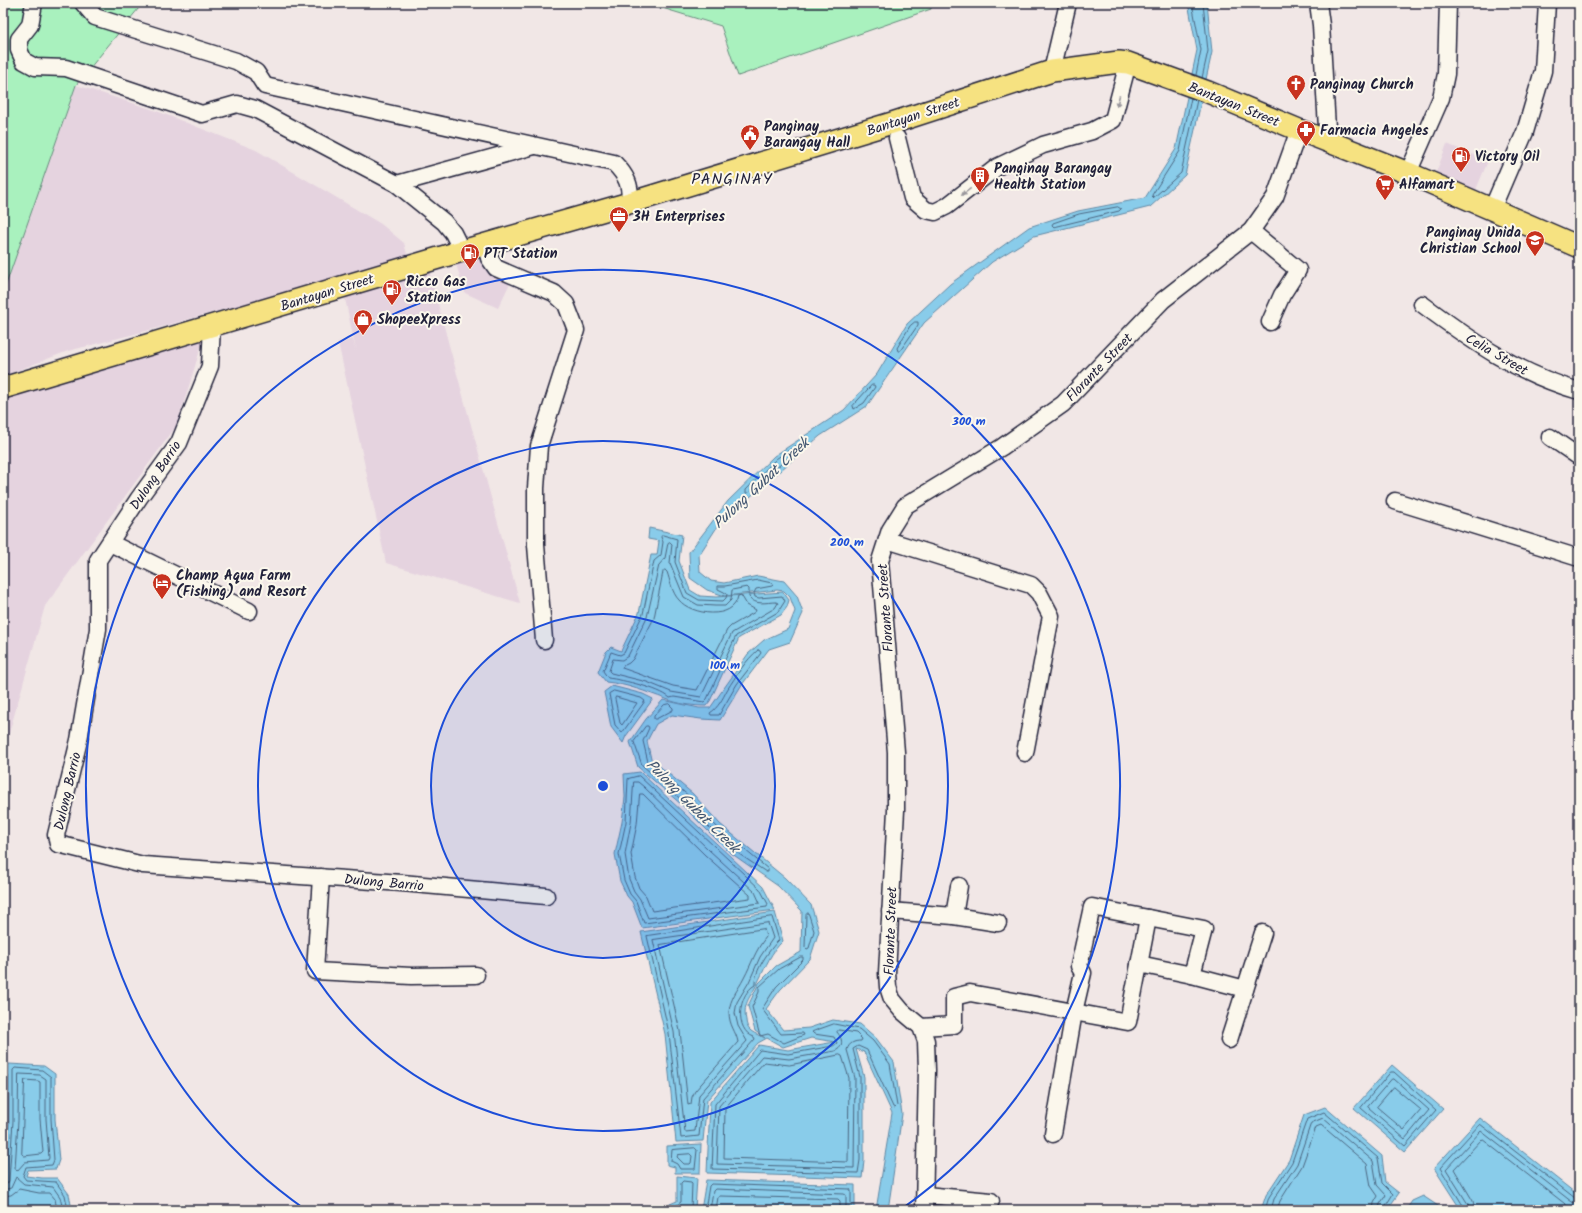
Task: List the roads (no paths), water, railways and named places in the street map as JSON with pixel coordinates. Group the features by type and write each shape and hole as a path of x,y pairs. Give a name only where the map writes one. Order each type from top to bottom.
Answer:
{"main road":[{"name":"Bantayan Street","path":"3,388 462,251 894,130 1052,71 1119,62 1128,63 1208,92 1408,173 1579,247"}],"street":[{"path":"34,3 30,25 19,39 19,50 24,61 35,67 66,68 202,114 237,104 255,109 397,184 444,222 453,234 462,251"},
{"path":"83,3 95,17 236,61 256,72 264,86 614,162 624,172 631,193 629,204"},
{"path":"1052,71 1068,3"},
{"path":"1318,3 1321,25 1327,128 1326,141"},
{"path":"1408,173 1441,98 1446,74 1448,3"},
{"path":"1492,209 1525,132 1543,71 1547,3"},
{"path":"894,130 912,198 926,210 935,212 947,206 997,167 1043,145 1092,131 1113,120 1128,63"},
{"path":"255,109 264,86"},
{"name":"Florante Street","path":"920,1026 897,1006 892,999 888,987 887,973 896,810 896,752 880,561 890,530 905,506 1002,446 1063,404 1163,300 1251,231 1275,197 1299,130"},
{"path":"397,184 538,145"},
{"path":"1251,231 1298,270 1282,295 1270,322"},
{"path":"486,245 489,258 496,268 554,293 566,304 576,330 539,446 536,488 536,545 544,640"},
{"name":"Celia Street","path":"1422,304 1472,341 1515,367 1558,385 1579,391"},
{"name":"Dulong Barrio","path":"212,326 210,366 179,443 139,498 98,560 98,629 79,740 56,835 58,844 143,865 321,877 546,896"},
{"path":"1550,437 1579,457"},
{"path":"1395,501 1579,558"},
{"path":"887,540 1031,585 1039,593 1051,616 1025,752"},
{"path":"110,543 249,611"},
{"path":"321,877 316,971 411,976 476,975"},
{"path":"954,916 959,886"},
{"path":"1053,1134 1074,1012 1083,973 1079,966 1092,907 1204,929 1192,975"},
{"path":"890,911 954,916 998,923"},
{"path":"991,1201 924,1203 927,1053 926,1041 920,1026 954,1025 954,997 970,993 1128,1022 1148,918"},
{"path":"1229,1040 1263,933"},
{"path":"1138,964 1192,975 1245,989"}],"water":[{"name":"Pulong Gubat Creek","path":"1188,3 1207,3 1212,52 1185,175 1150,207 1034,236 992,262 924,323 867,406 820,436 719,524 699,555 700,572 711,581 724,583 758,576 784,581 797,596 803,613 790,642 769,649 741,686 720,720 672,715 656,724 647,741 651,759 693,794 720,824 785,878 811,905 819,931 810,959 780,990 766,1009 783,1030 809,1028 833,1020 860,1024 876,1038 894,1062 902,1114 888,1210 876,1210 892,1113 864,1052 856,1049 864,1077 864,1160 862,1178 707,1173 710,1102 759,1045 788,1050 835,1042 811,1038 783,1047 767,1038 758,1043 707,1100 703,1141 676,1142 665,1034 641,932 775,912 783,941 769,959 748,999 745,1008 746,1023 749,1029 765,1038 755,1031 748,1006 759,983 776,966 801,952 802,911 778,886 728,851 682,805 638,767 630,742 646,719 663,700 699,708 710,708 748,654 764,640 788,629 795,611 790,597 784,591 777,590 725,596 707,590 690,578 689,552 728,501 774,456 844,410 877,374 907,324 950,284 1029,227 1078,211 1145,198 1176,149 1197,50"},
{"path":"649,528 682,535 679,561 690,590 700,596 716,597 783,592 789,600 787,607 781,615 739,638 710,701 706,706 671,701 629,686 606,682 598,672 606,652 611,647 621,651 639,613 651,555 657,555 659,541 648,539"},
{"path":"612,686 643,694 653,699 626,736 623,743 611,727 604,692"},
{"path":"640,772 763,887 775,910 642,928 632,902 627,896 620,881 615,854 622,822 625,797 624,774"},
{"path":"9,1064 44,1066 55,1074 55,1119 59,1160 56,1169 28,1170 26,1176 57,1178 69,1194 72,1210 3,1210 9,1121"},
{"path":"1392,1065 1443,1109 1405,1152 1354,1108"},
{"path":"1325,1107 1382,1156 1385,1182 1399,1193 1387,1210 1261,1210 1266,1195 1289,1160 1304,1115"},
{"path":"1480,1118 1579,1196 1579,1210 1461,1210 1434,1168"},
{"path":"701,1144 700,1173 675,1173 675,1167 667,1165 667,1146"},
{"path":"677,1176 697,1178 695,1210 670,1210 670,1204 677,1201"},
{"path":"706,1180 855,1185 855,1210 701,1210"},
{"path":"1423,1196 1444,1210 1406,1210 1412,1201"}],"place":[{"name":"Panginay Church","path":"1296,101"},
{"name":"Farmacia Angeles","path":"1306,147"},
{"name":"Panginay Barangay Hall","path":"750,151"},
{"name":"Victory Oil","path":"1461,173"},
{"name":"Panginay Barangay Health Station","path":"980,193"},
{"name":"Alfamart","path":"1385,201"},
{"name":"3H Enterprises","path":"619,233"},
{"name":"Panginay Unida Christian School","path":"1535,257"},
{"name":"PTT Station","path":"470,270"},
{"name":"Ricco Gas Station","path":"392,306"},
{"name":"ShopeeXpress","path":"363,336"},
{"name":"Champ Aqua Farm (Fishing) and Resort","path":"162,600"}],"district":[{"name":"PANGINAY","path":"732,178"}]}
